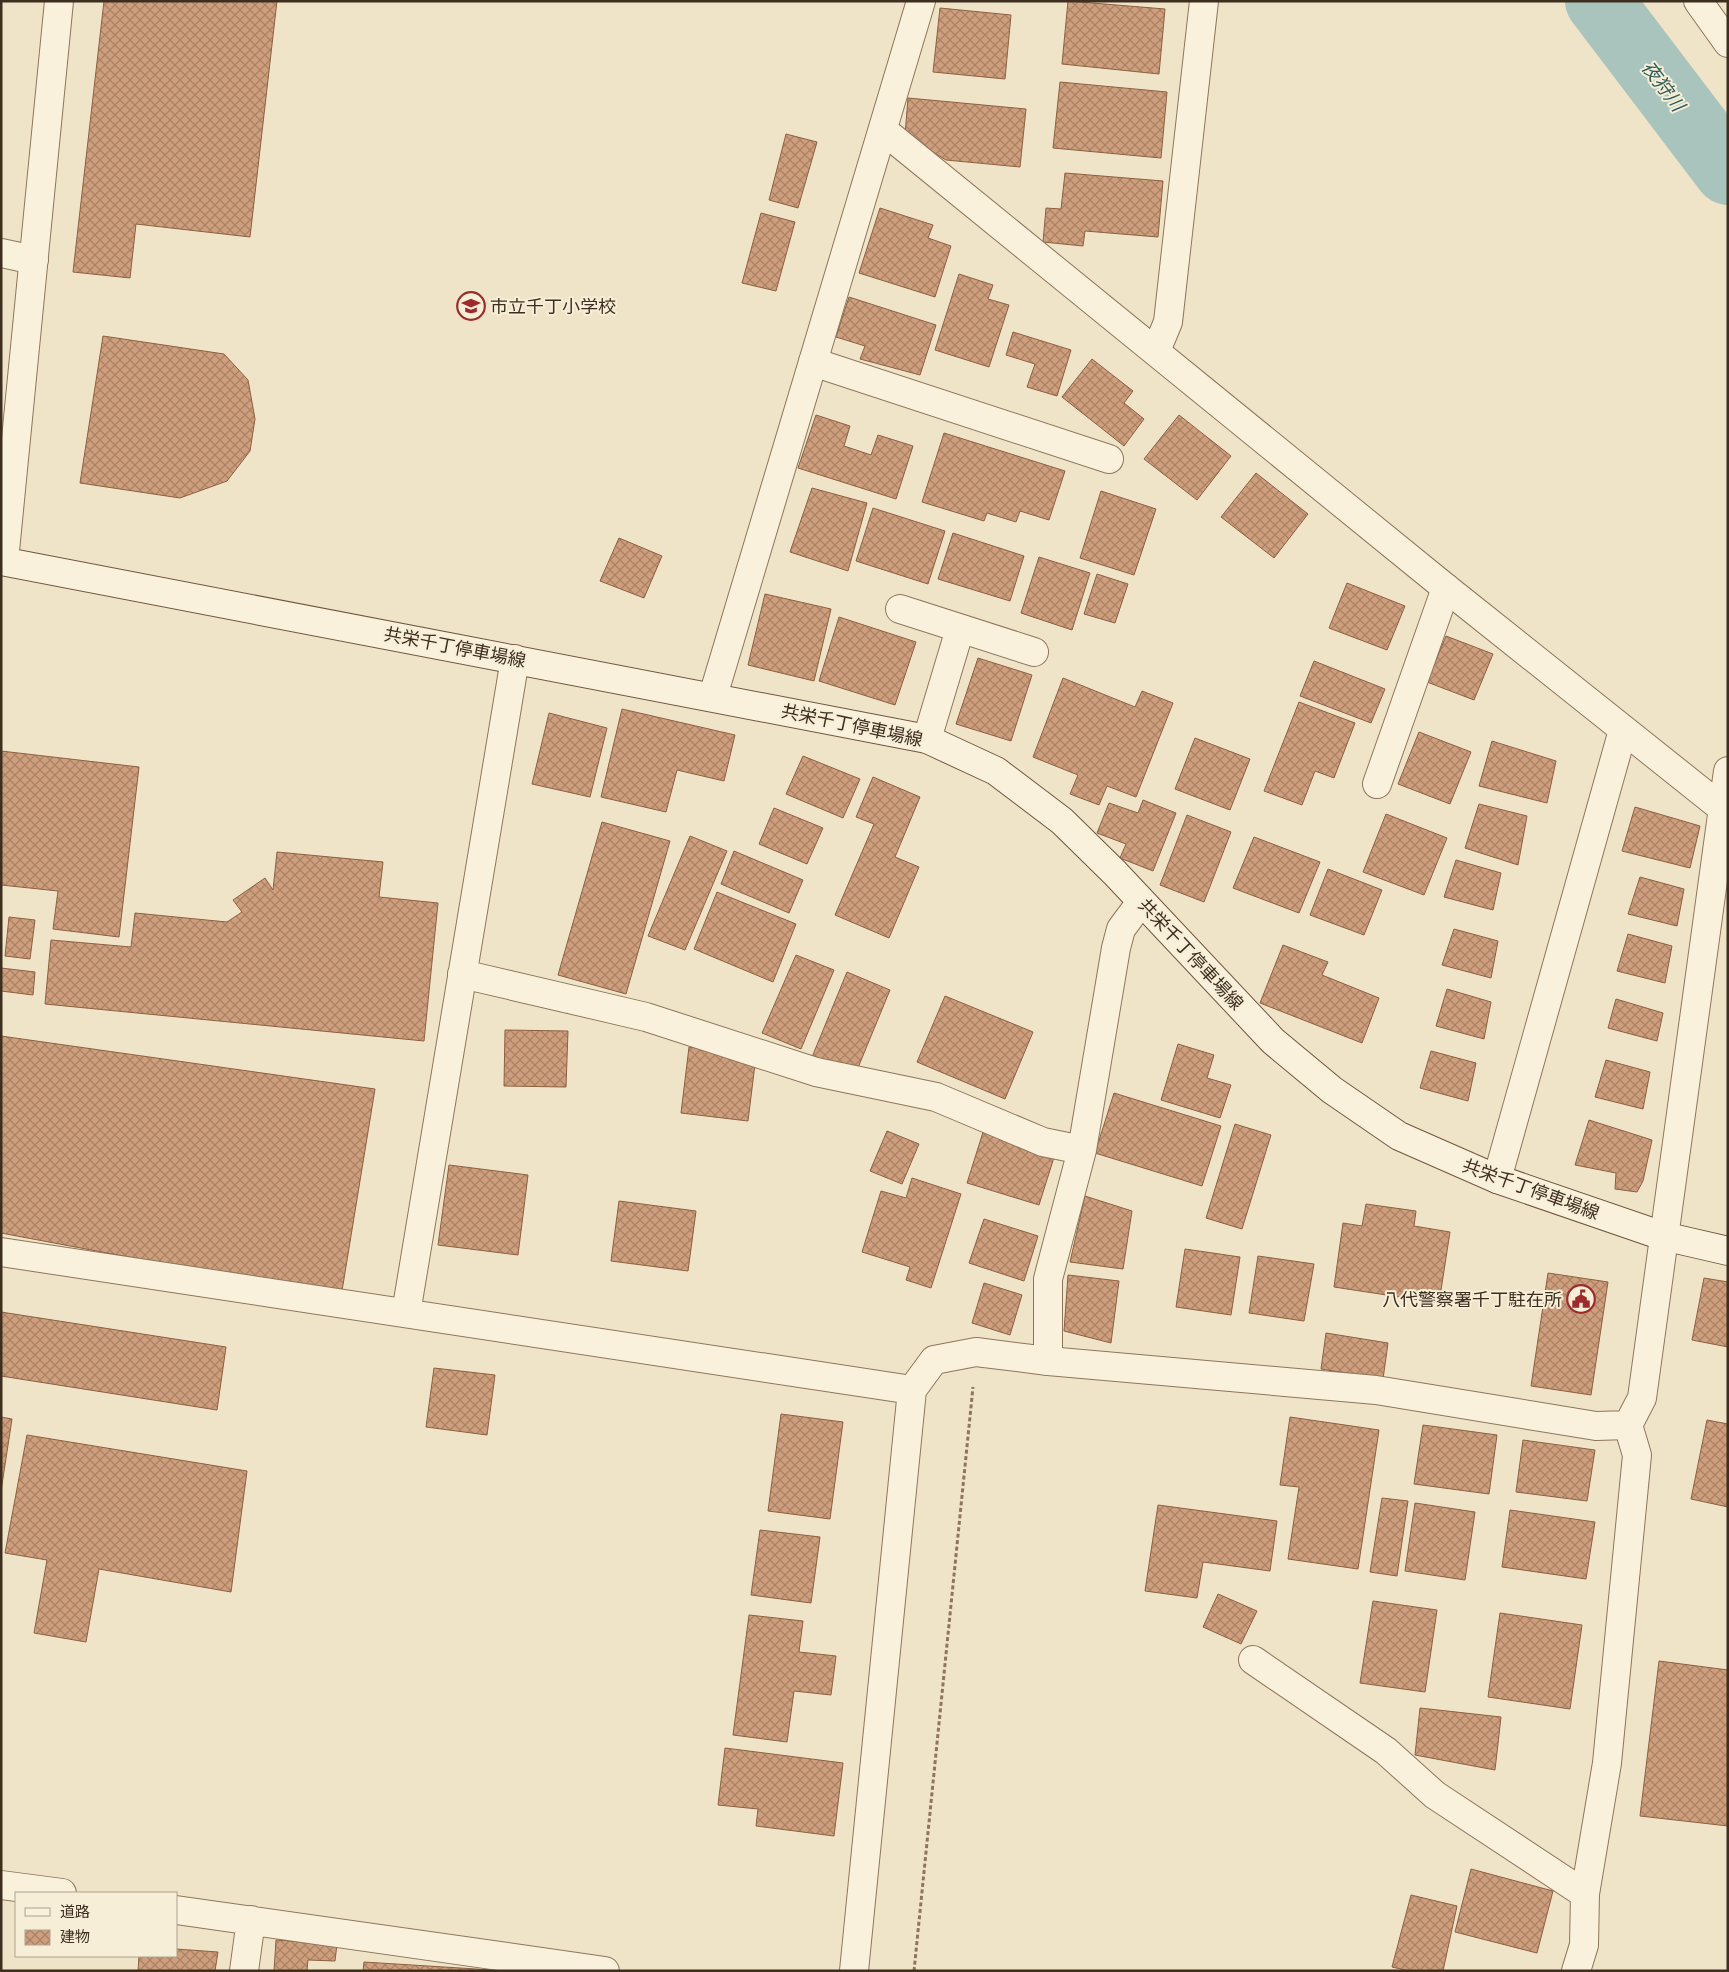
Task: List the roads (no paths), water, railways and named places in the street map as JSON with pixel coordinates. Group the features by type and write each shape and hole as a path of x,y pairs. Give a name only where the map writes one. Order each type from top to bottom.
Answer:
{"street":[{"path":"3,561 59,1"},
{"path":"713,696 884,130 921,1"},
{"path":"1156,351 1168,322 1204,1"},
{"path":"1698,1 1728,43"},
{"path":"884,130 1446,588 1722,808"},
{"path":"1,253 34,260"},
{"path":"813,362 1110,459"},
{"name":"共栄千丁停車場線","path":"3,561 713,696 927,739 996,771 1062,821 1273,1040 1332,1090 1399,1136 1497,1179 1663,1236 1728,1251"},
{"path":"1378,784 1446,588"},
{"path":"900,609 1034,652"},
{"path":"927,739 960,629"},
{"path":"406,1313 515,658"},
{"path":"1497,1179 1623,730"},
{"path":"1576,1971 1584,1945 1585,1894 1607,1762 1637,1455 1628,1425 1642,1398 1728,771"},
{"path":"1048,1361 1048,1279 1082,1150 1116,948 1121,929 1141,902"},
{"path":"462,974 646,1017 816,1072 936,1097 1043,1142 1082,1150"},
{"path":"1,1252 912,1390"},
{"path":"854,1971 912,1390 934,1360 976,1352 1048,1361 1376,1390 1596,1426 1628,1425"},
{"path":"1252,1660 1386,1751 1435,1795 1585,1894"},
{"path":"1,1884 55,1892"},
{"path":"178,1910 605,1971"},
{"path":"244,1971 252,1920"}],"waterway":[{"name":"夜狩川","path":"1599,1 1728,171"}],"place":[{"name":"市立千丁小学校","path":"471,306"},
{"name":"八代警察署千丁駐在所","path":"1581,1299"}]}
